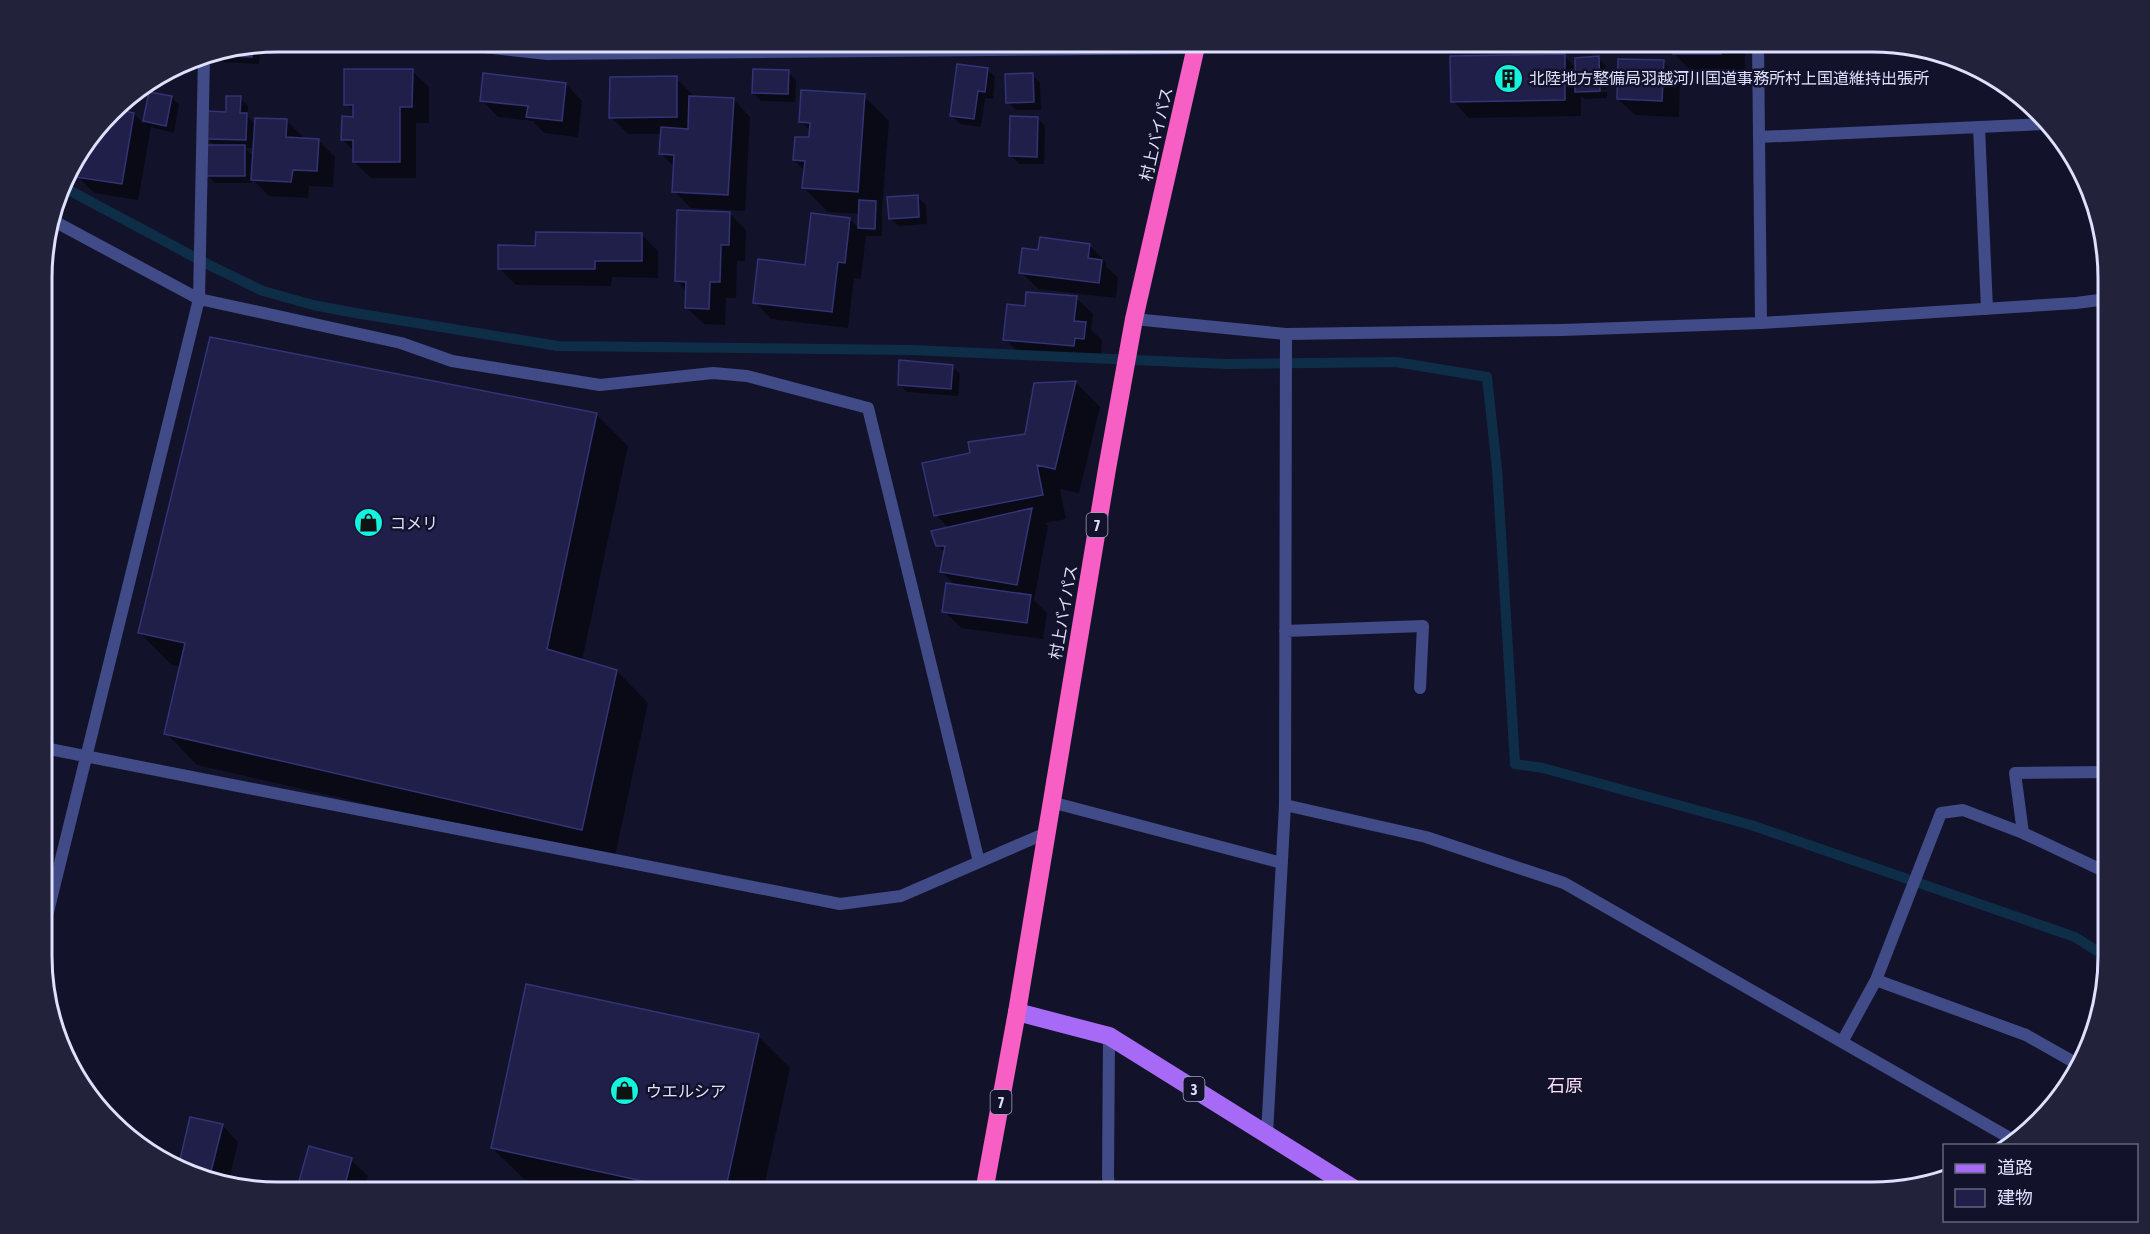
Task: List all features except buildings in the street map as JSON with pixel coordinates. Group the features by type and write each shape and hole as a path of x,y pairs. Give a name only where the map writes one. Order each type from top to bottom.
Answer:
{"highway":[{"name":"村上バイパス","path":"986,1182 1017,1012 1134,318 1194,52"}],"main road":[{"name":"3","path":"1017,1012 1109,1036 1343,1182"}],"street":[{"path":"1758,52 1761,323"},
{"path":"52,895 199,299 204,65"},
{"path":"1759,137 2036,124"},
{"path":"1979,127 1987,309"},
{"path":"59,224 199,299 401,343 452,361 600,385 714,373 735,375 868,408 978,862"},
{"path":"1134,318 1286,334 1562,330 1761,323 2098,300"},
{"path":"1267,1134 1285,805 1286,334"},
{"path":"1285,631 1423,626 1420,688"},
{"path":"52,750 840,904 901,896 1046,833"},
{"path":"2023,833 2015,773 2098,772"},
{"path":"1051,802 1282,863"},
{"path":"1285,805 1426,837 1564,883 2007,1136"},
{"path":"1842,1042 1876,980 1941,813 1963,810 2023,833 2098,868"},
{"path":"1876,980 2026,1035 2071,1061"},
{"path":"1109,1036 1109,1182"}],"waterway":[{"path":"70,191 263,291 313,305 355,313 558,346 912,350 1226,364 1396,362 1487,377 1497,469 1515,764 1543,768 1751,825 2075,937 2098,952"}],"place":[{"name":"北陸地方整備局羽越河川国道事務所村上国道維持出張所","path":"1508,78"},
{"name":"コメリ","path":"369,523"},
{"name":"ウエルシア","path":"625,1091"}],"district":[{"name":"石原","path":"1565,1085"}]}
